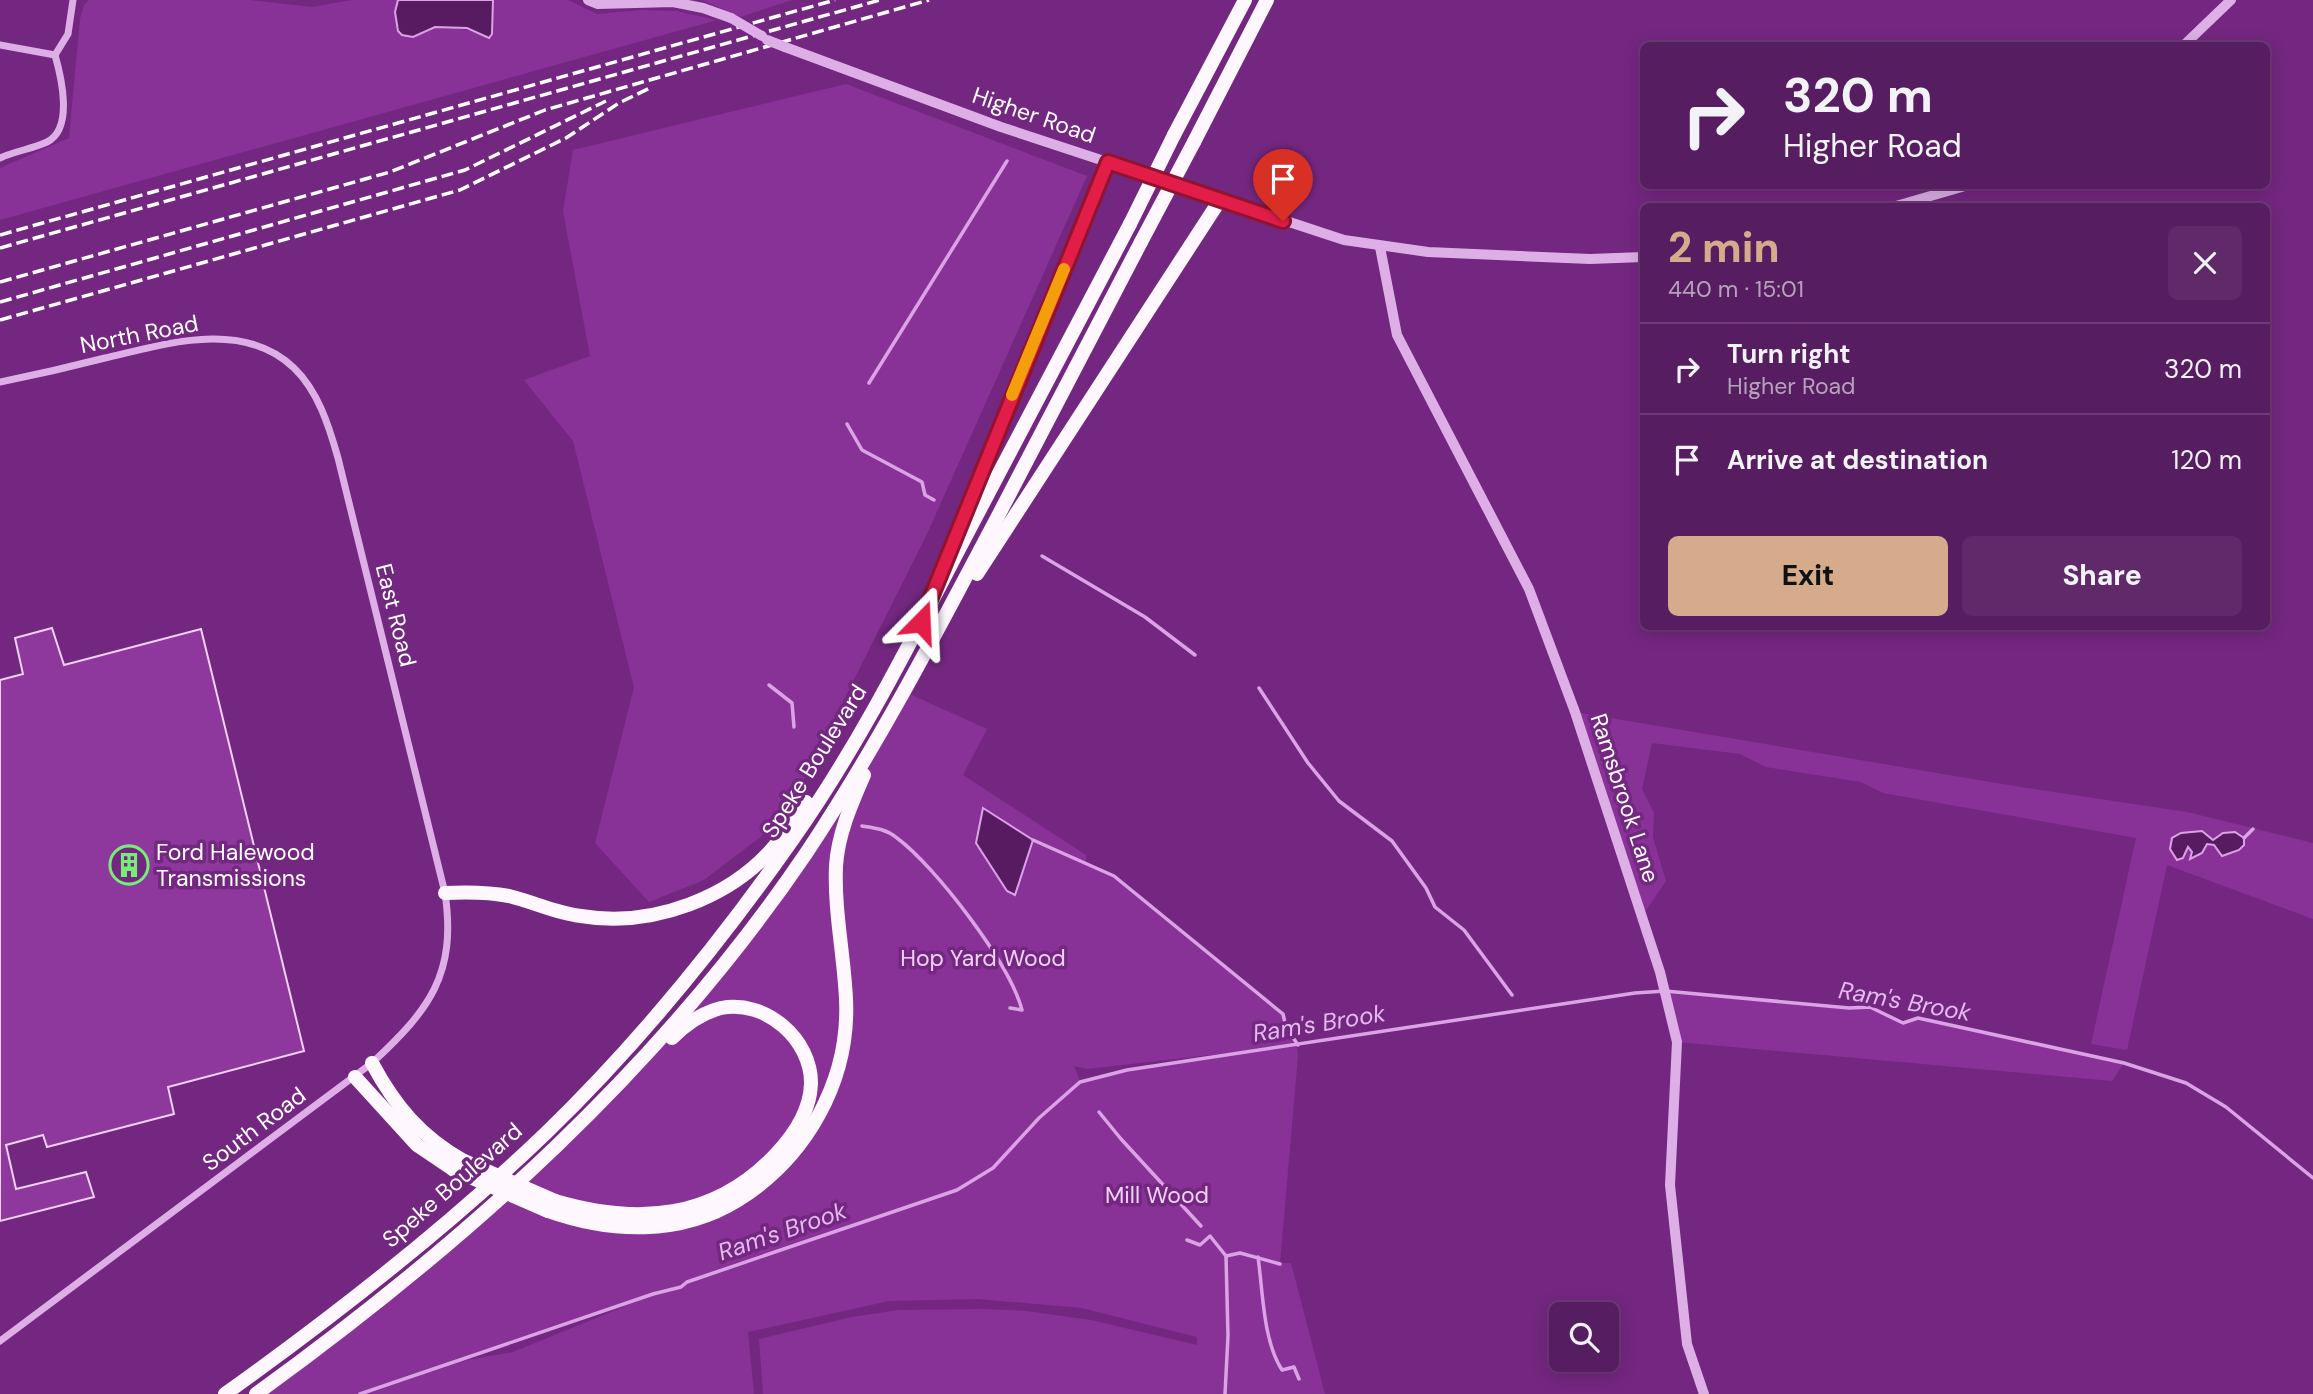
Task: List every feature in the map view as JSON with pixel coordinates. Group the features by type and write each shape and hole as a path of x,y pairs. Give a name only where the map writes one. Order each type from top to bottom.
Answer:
{"highway":[{"name":"Speke Boulevard","path":"225,1394 409,1255 548,1130 619,1058 676,992 794,837 886,689 1245,0"},
{"name":"Speke Boulevard","path":"256,1394 397,1289 549,1156 670,1028 751,928 806,853 879,738 930,647 1267,0"},
{"path":"921,622 1108,162"},
{"path":"930,647 1220,200"},
{"path":"445,893 477,892 507,896 551,910 608,920 638,919 693,902 738,877 778,843 886,689"},
{"path":"355,1077 417,1145 551,1206 575,1221 621,1228 663,1226 687,1221 730,1205 749,1194 801,1146 824,1105 841,1053 846,1003 838,906 838,852 846,817 879,738"},
{"path":"551,1206 604,1213 650,1215 686,1209 722,1196 765,1166 800,1124 809,1100 811,1082 808,1063 800,1045 788,1030 765,1014 740,1007 709,1012 680,1030 573,1132"},
{"path":"372,1063 388,1092 413,1123 459,1166"}],"street":[{"path":"0,158 50,141 58,131 64,90 55,55 68,34 73,0"},
{"name":"Higher Road","path":"588,0 598,4 673,2 704,8 731,18 785,47 1001,127 1344,240 1380,247 1553,258 1640,257"},
{"path":"2187,42 2231,0"},
{"path":"0,45 55,55"},
{"path":"1906,203 1955,189"},
{"name":"Ramsbrook Lane","path":"1380,247 1397,335 1529,589 1575,712 1660,972 1677,1042 1677,1085 1670,1185 1687,1344 1704,1394"},
{"name":"North Road","path":"0,382 141,350 204,339 244,341 283,358"},
{"name":"East Road","path":"283,358 307,384 331,434 445,893"},
{"name":"South Road","path":"0,1341 355,1077 418,1018 437,985 448,945 445,893"}],"green space":[{"path":"89,0 249,0 312,7 352,0 398,0 402,35 411,36 439,27 483,36 492,34 493,0 568,0 597,14 641,10 676,11 717,20 0,220 0,168 69,138 80,19 84,5"},
{"path":"702,0 792,0 740,17"},
{"path":"846,84 1087,176 927,534 784,819 704,880 649,902 595,843 634,687 573,441 524,380 590,356 563,211 573,150"},
{"path":"905,692 987,729 963,775 1086,855 1086,863 1114,876 1283,1014 1298,1056 1280,1263 1291,1263 1325,1394 763,1394 759,1339 852,1317 899,1310 1026,1311 1091,1320 1197,1345 1197,1337 1082,1308 978,1299 889,1301 748,1332 754,1394 262,1394 273,1382 397,1289 511,1196 556,1214 591,1224 637,1228 671,1224 734,1202 762,1184 786,1161 807,1135 824,1105 809,1100 794,1130 774,1156 750,1177 723,1194 693,1206 662,1213 629,1215 586,1209 555,1201 524,1179 633,1067 684,1009 779,888 865,760","holes":["1273,1048 1127,1070 1080,1081 1074,1066 1087,1069","655,1294 513,1352 456,1362"]},
{"path":"1575,712 2020,787 2187,812 2313,843 2313,919 2167,865 2127,1050 2091,1044 2136,838 1883,793 1861,782 1766,767 1740,754 1652,743 1642,789 1654,813 1653,838 1666,881 1642,916"},
{"path":"1665,991 1849,1008 1870,1007 1903,1023 1918,1018 2124,1063 2112,1081 1677,1042"}],"shaded area":[{"path":"398,0 493,0 492,34 489,38 467,28 435,27 413,37 402,35 398,31 395,12"},
{"path":"1270,175 1295,180 1298,186 1296,193 1287,195 1265,190 1263,180"},
{"path":"983,808 1033,840 1015,895 1007,891 976,843"},
{"path":"2202,831 2213,840 2223,833 2235,832 2244,838 2244,845 2239,850 2222,856 2214,845 2207,844 2202,853 2190,859 2192,852 2188,847 2183,858 2177,860 2170,849 2172,838 2181,833"}],"building":[{"name":"Ford Halewood Transmissions","path":"52,628 64,665 201,629 304,1051 168,1087 174,1114 47,1147 43,1135 6,1145 16,1189 86,1172 94,1197 0,1221 0,680 23,674 15,638"}],"waterway":[{"path":"869,383 1007,161"},
{"path":"847,424 862,450 922,482 925,495 934,500"},
{"path":"1042,556 1145,617 1195,655"},
{"path":"769,685 792,703 794,727"},
{"path":"1259,688 1308,763 1339,801 1392,841 1426,888 1435,907 1464,930 1512,995"},
{"path":"862,826 885,831 897,838 951,893 987,943 1015,991 1022,1010 1010,1008"},
{"path":"2244,838 2253,829"},
{"path":"1033,840 1114,876 1283,1014 1286,1027 1298,1045"},
{"name":"Ram's Brook","path":"360,1394 653,1294 681,1287 687,1282 957,1190 993,1168 1039,1118 1080,1082 1127,1070 1635,993 1665,991 1849,1008 1870,1007 1903,1023 1918,1018 2124,1063 2186,1083 2226,1107 2313,1178"},
{"path":"1099,1112 1201,1226"},
{"path":"1187,1240 1200,1245 1210,1236 1226,1256 1228,1336 1225,1394"},
{"path":"1226,1256 1240,1253 1280,1264"},
{"path":"1258,1257 1271,1345 1282,1370 1294,1367 1299,1379"}],"railway":[{"path":"0,235 835,0"},
{"path":"0,248 880,0"},
{"path":"0,282 390,172 545,110 929,0"},
{"path":"0,320 460,190 566,138 619,103 650,88"},
{"path":"0,302 465,170 606,101"}],"slow traffic":[{"path":"1012,395 1064,269"}],"place":[{"name":"Ford Halewood Transmissions","path":"129,865"}],"route":[{"path":"921,622 976,481 1108,162 1283,221"}],"park label":[{"name":"Hop Yard Wood","path":"983,958"},
{"name":"Mill Wood","path":"1157,1195"}]}
